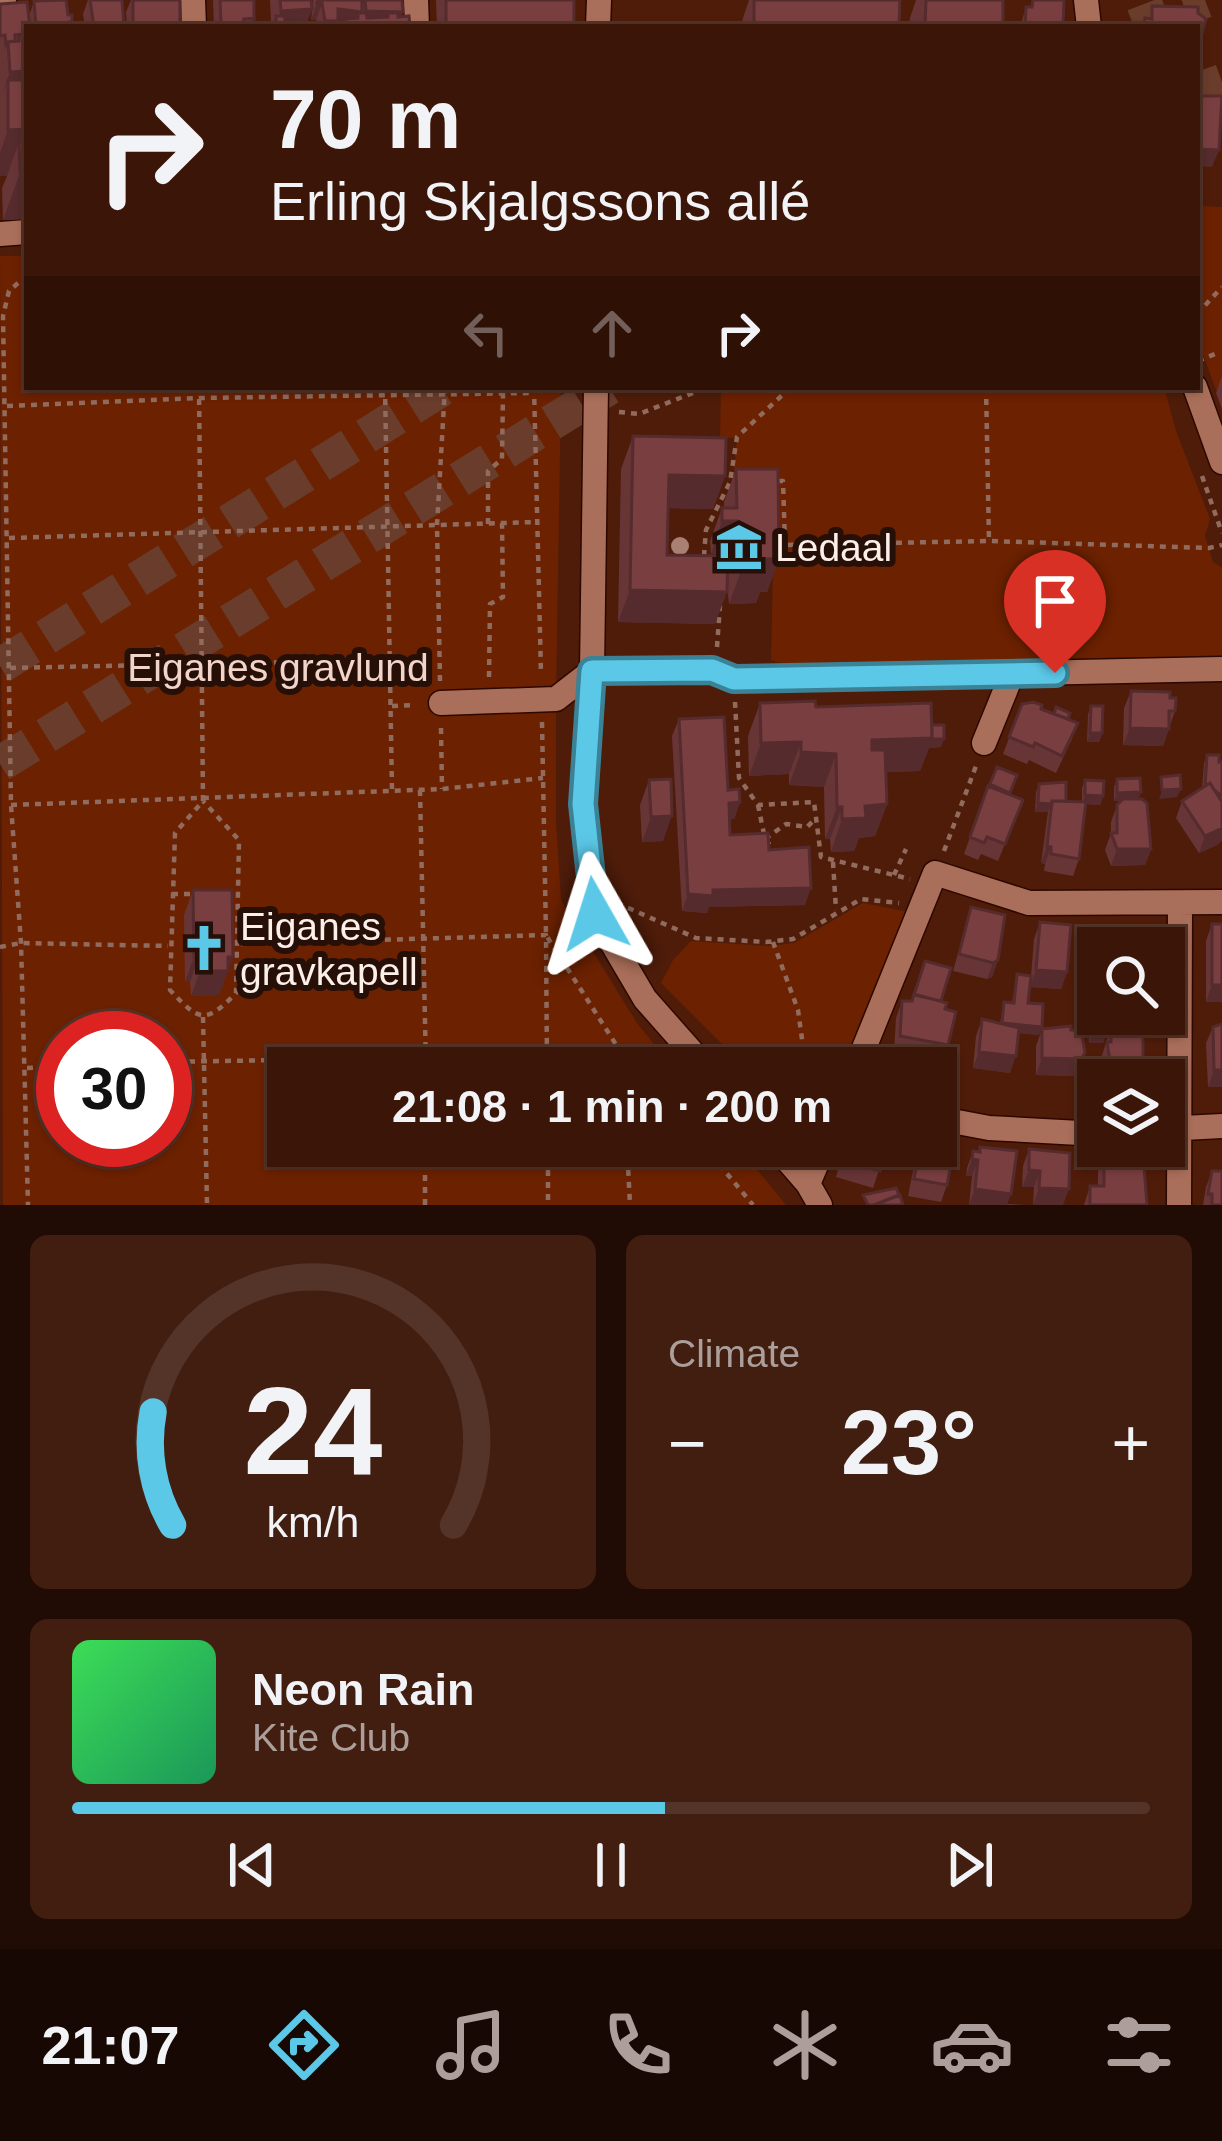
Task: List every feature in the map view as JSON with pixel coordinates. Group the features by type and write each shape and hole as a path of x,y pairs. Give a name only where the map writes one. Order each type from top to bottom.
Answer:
{"street":[{"path":"1196,390 1222,462"},
{"path":"595,399 592,671 583,804 595,914 645,999 687,1047"},
{"path":"441,703 549,699 592,671 723,675 1222,669"},
{"path":"984,743 1012,674"},
{"path":"865,1047 929,889 1029,903 1222,902"},
{"path":"1174,1059 1180,904"},
{"path":"957,1122 1077,1133"},
{"path":"1185,1127 1222,1126"},
{"path":"792,1167 814,1195"},
{"path":"1175,1167 1179,1205"}],"path":[{"path":"24,278 9,292 3,316 11,805 21,943 28,1205"},
{"path":"1200,311 1222,287"},
{"path":"1221,351 1222,365"},
{"path":"199,390 202,801 175,833 168,946 170,990 202,1017 216,1014 236,993 239,944 239,840 202,801"},
{"path":"442,789 437,525 445,390"},
{"path":"8,406 534,390 549,699 543,778 547,1047"},
{"path":"595,399 639,414 700,390"},
{"path":"704,560 706,530 730,482 737,437 788,390"},
{"path":"986,390 989,541"},
{"path":"385,391 392,791"},
{"path":"488,524 488,471 502,459 502,393"},
{"path":"765,481 783,481 785,545 989,541 1222,545"},
{"path":"730,482 748,482"},
{"path":"9,538 537,522"},
{"path":"490,677 490,604 503,597 502,523"},
{"path":"720,606 723,675 739,778 758,805 765,839 777,854"},
{"path":"10,668 388,660"},
{"path":"929,889 984,743"},
{"path":"11,805 442,789 543,778"},
{"path":"420,790 425,1047"},
{"path":"758,805 814,802 821,857 929,889"},
{"path":"765,839 786,824 807,826 817,818"},
{"path":"894,875 906,849"},
{"path":"833,860 836,910"},
{"path":"593,896 632,908 696,938 773,942 793,939 861,899 929,889"},
{"path":"171,894 216,894"},
{"path":"239,944 546,935"},
{"path":"546,935 618,1047"},
{"path":"773,942 798,1010 803,1047"},
{"path":"0,947 21,943 168,946"},
{"path":"202,1017 207,1205"},
{"path":"192,1063 267,1063"},
{"path":"26,1068 36,1067"},
{"path":"425,1167 425,1205"},
{"path":"548,1167 548,1205"},
{"path":"628,1167 630,1205"},
{"path":"721,1167 752,1205"}],"green space":[{"path":"1200,206 1222,207 1222,388 1216,390 1200,346"},
{"name":"Eiganes gravlund","path":"0,256 24,256 24,390 561,390 556,821 561,900 656,1047 267,1047 267,1167 755,1167 786,1205 3,1205"},
{"path":"721,390 1165,390 1210,519 1205,536 1213,562 1222,568 1222,656 799,668 771,660 775,477 733,478 737,438 720,437"},
{"path":"863,903 914,913 853,1047 725,1047 661,983 673,960 691,941 794,943"}],"building":[{"path":"66,0 72,22 36,24 34,1"},
{"path":"90,0 122,0 124,24 94,24"},
{"path":"133,0 180,0 180,24 133,24"},
{"path":"220,0 254,0 254,19 221,24"},
{"path":"280,0 311,0 312,9 281,11"},
{"path":"318,0 362,0 362,12 338,9 338,21 325,21"},
{"path":"365,0 402,0 403,12 366,11"},
{"path":"446,0 574,0 574,24 446,24"},
{"path":"754,0 900,0 899,24 754,24"},
{"path":"926,0 1003,0 1003,24 925,24"},
{"path":"1033,0 1064,0 1063,24 1025,24 1026,7 1032,7"},
{"path":"27,2 30,24 24,24 24,34 15,35 15,41 6,45 5,35 0,36 0,4"},
{"path":"1152,6 1198,7 1206,19 1200,40 1200,24 1144,24 1145,18 1152,19"},
{"path":"358,13 366,13 367,18 398,13 398,17 409,16 410,24 346,24 345,19 358,18"},
{"path":"276,16 285,16 285,21 296,24 232,24 254,18 254,23 276,22"},
{"path":"19,35 24,35 24,71 10,72 8,42 19,41"},
{"path":"8,80 24,80 24,129 8,130"},
{"path":"1200,96 1222,96 1219,150 1200,149"},
{"path":"19,142 24,142 24,173 20,173"},
{"path":"633,436 726,438 725,476 669,475 667,555 728,556 727,592 630,590"},
{"path":"736,469 778,469 779,559 767,559 767,571 741,571 737,521 722,521 722,508 737,508"},
{"path":"1131,691 1170,692 1170,698 1176,698 1175,711 1169,711 1169,729 1130,728"},
{"path":"815,701 816,707 931,703 932,738 872,740 872,750 885,750 887,804 865,806 866,818 842,819 842,807 837,807 836,754 801,752 801,742 761,743 760,703"},
{"path":"1033,702 1078,723 1062,756 1009,737 1022,704"},
{"path":"1091,706 1103,706 1102,733 1090,733"},
{"path":"1056,707 1070,713 1068,719 1054,714"},
{"path":"724,717 728,790 739,789 740,802 729,803 730,835 768,833 769,850 809,847 811,888 688,894 679,719"},
{"path":"932,725 944,725 944,739 932,739"},
{"path":"1207,755 1219,755 1222,762 1222,796 1210,783 1205,786"},
{"path":"997,767 1017,775 1010,793 990,784"},
{"path":"1180,775 1181,789 1162,790 1161,777"},
{"path":"1140,778 1141,792 1117,793 1117,779"},
{"path":"671,779 672,816 651,817 649,780"},
{"path":"1085,780 1104,781 1103,796 1085,795"},
{"path":"1066,782 1066,801 1038,803 1039,784"},
{"path":"1210,783 1222,802 1222,828 1205,836 1182,801"},
{"path":"988,786 1023,800 1005,844 970,837"},
{"path":"1123,799 1147,803 1151,849 1117,849 1111,833 1117,833 1117,805"},
{"path":"1052,801 1086,802 1079,859 1051,854 1047,846"},
{"path":"193,890 232,890 233,957 228,957 228,971 200,971 199,957 194,957"},
{"path":"971,907 1005,915 998,960 993,963 959,954"},
{"path":"1040,922 1071,925 1067,972 1036,970"},
{"path":"1212,924 1222,924 1222,985 1212,985"},
{"path":"925,961 951,968 941,1001 914,995"},
{"path":"1017,974 1031,976 1028,1003 1043,1004 1042,1027 1002,1023 1004,1002 1014,1003"},
{"path":"914,994 947,1003 945,1009 956,1012 948,1045 900,1036 902,1001 912,1001"},
{"path":"982,1019 1019,1028 1016,1056 979,1052"},
{"path":"1222,1024 1222,1070 1214,1070 1213,1027"},
{"path":"1071,1026 1082,1035 1085,1053 1081,1059 1042,1058 1042,1029"},
{"path":"1111,1035 1143,1035 1143,1059 1110,1059 1107,1042"},
{"path":"980,1147 1017,1151 1011,1194 975,1189 978,1160 972,1159 973,1151 980,1152"},
{"path":"1029,1149 1070,1153 1069,1189 1039,1188 1040,1171 1029,1170"},
{"path":"916,1167 950,1167 947,1185 914,1179"},
{"path":"1104,1167 1144,1167 1147,1205 1090,1205 1090,1186 1104,1186"},
{"path":"1212,1171 1222,1171 1222,1205 1212,1205 1212,1194 1208,1194"},
{"path":"896,1188 899,1195 874,1205 868,1205 863,1195"},
{"path":"900,1195 903,1205 874,1205"}],"tunnel":[{"path":"1142,24 1205,0"},
{"path":"1200,90 1222,82"},
{"path":"0,666 439,390"},
{"path":"0,764 604,390"}],"place":[{"name":"Ledaal","path":"739,547"},
{"name":"Eiganes gravkapell","path":"204,948"}],"route":[{"path":"595,914 583,804 592,671 712,670 734,679 1055,673"}]}
